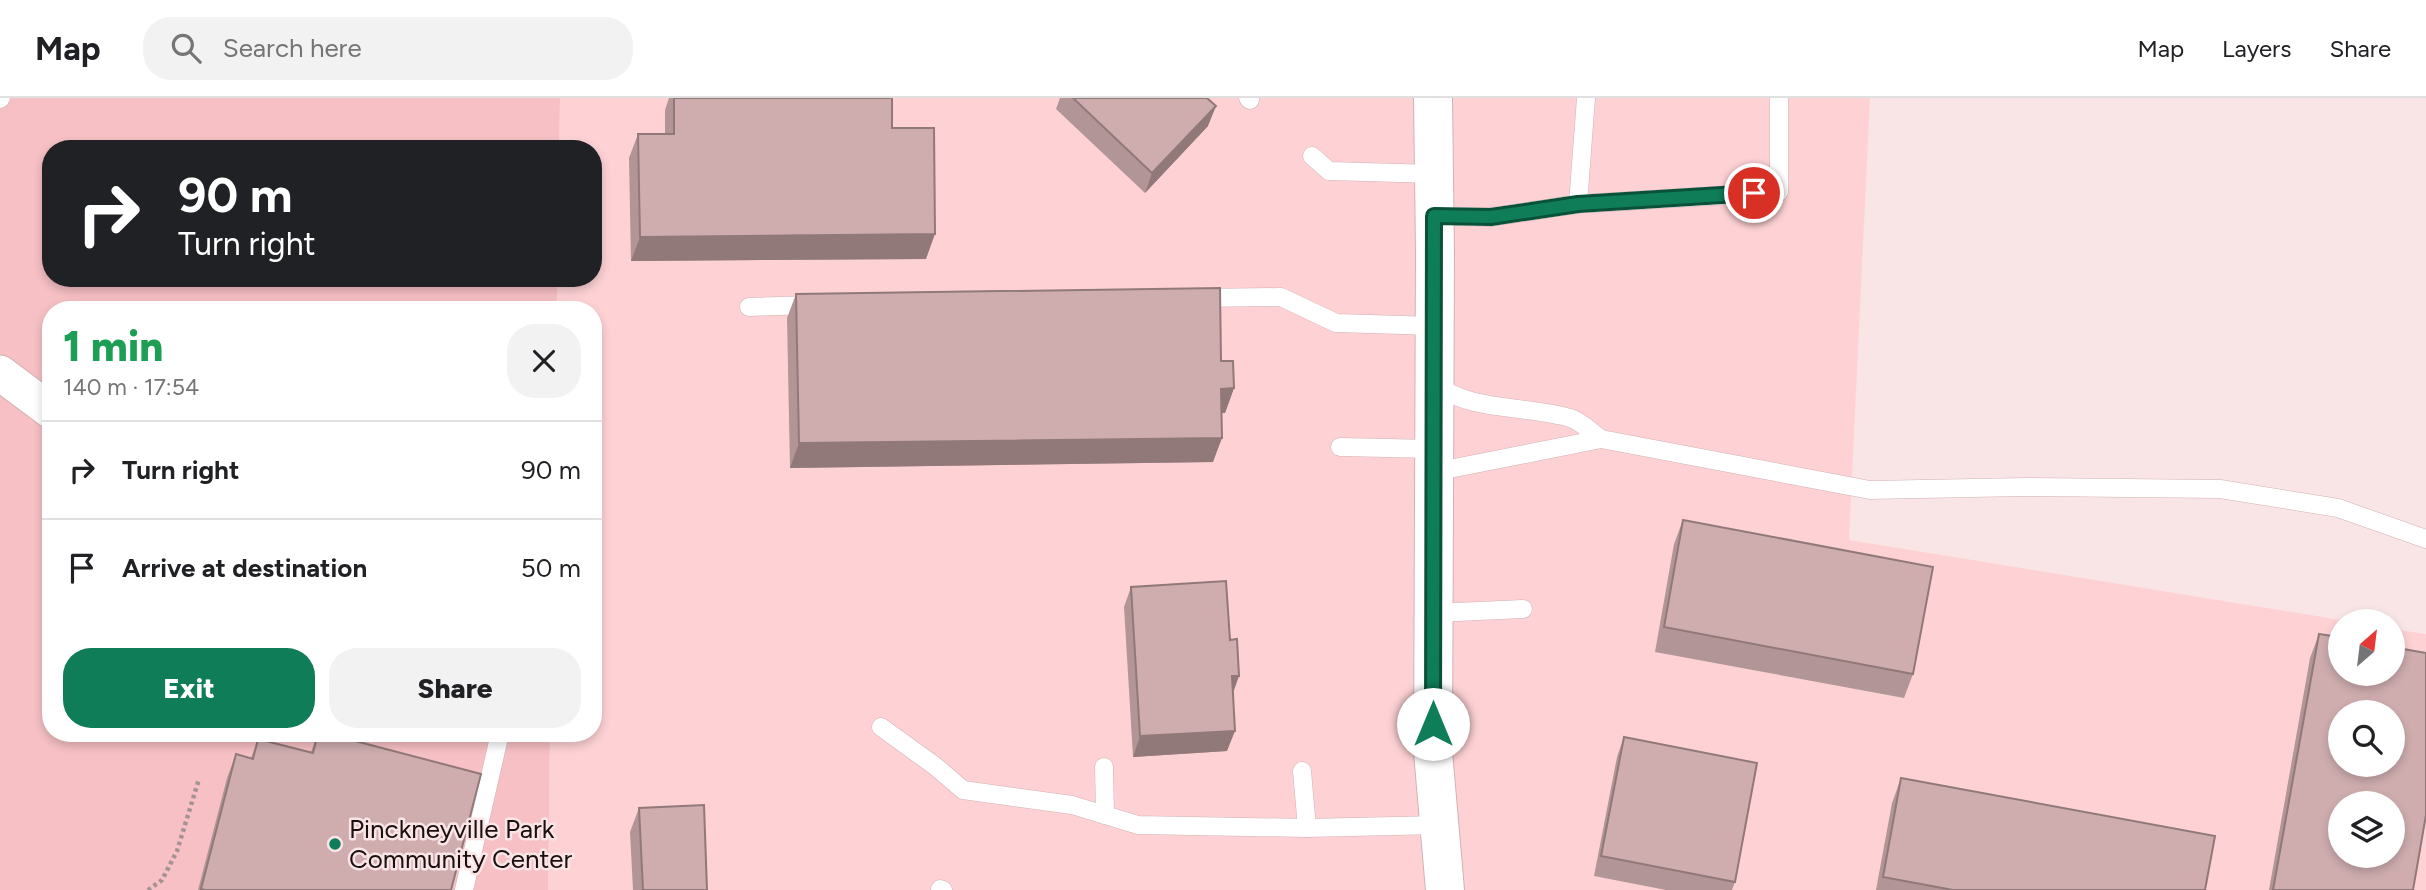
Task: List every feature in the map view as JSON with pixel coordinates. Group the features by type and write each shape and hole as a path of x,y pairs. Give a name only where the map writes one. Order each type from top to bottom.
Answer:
{"street":[{"path":"1433,98 1433,752 1445,890"},
{"path":"0,373 42,404"}],"lane":[{"path":"1578,204 1586,98"},
{"path":"1434,216 1491,217 1578,204 1779,192 1779,98"},
{"path":"1312,156 1329,171 1434,174"},
{"path":"1172,299 1281,296 1336,323 1435,326"},
{"path":"749,307 831,305"},
{"path":"1434,383 1447,394 1508,409 1572,418 1601,439"},
{"path":"1340,447 1434,460 1601,439 1870,490 2024,487 2220,489 2337,508 2426,539"},
{"path":"1434,613 1523,609"},
{"path":"881,727 963,790 1072,805 1138,825 1307,828 1440,825"},
{"path":"464,890 498,742"},
{"path":"1104,767 1105,815"},
{"path":"1301,771 1307,828"},
{"path":"1445,890 1451,890"}],"path":[{"path":"148,890 162,880 177,850 199,779"}],"shaded area":[{"path":"0,98 560,98 559,140 42,140 42,287 557,287 557,301 42,301 42,742 550,742 548,890 0,890"},
{"path":"560,98 1870,98 1849,540 2328,618 2328,686 2405,686 2405,631 2426,634 2426,890 548,890 550,742 602,742 602,301 557,301 557,287 602,287 602,140 559,140"}],"building":[{"path":"674,98 892,98 892,128 934,128 935,234 640,237 638,134 674,134"},
{"path":"1073,98 1207,98 1216,106 1152,173"},
{"path":"1220,288 1221,361 1233,361 1234,388 1221,389 1222,438 799,443 796,294"},
{"path":"1683,520 1933,567 1913,674 1664,627"},
{"path":"1226,581 1230,640 1237,639 1239,676 1232,676 1235,731 1140,736 1131,587"},
{"path":"2319,634 2328,635 2328,686 2405,686 2405,649 2426,653 2426,815 2413,890 2273,890"},
{"path":"1624,737 1757,763 1735,882 1601,856"},
{"name":"Pinckneyville Park Community Center","path":"257,742 270,742 313,753 316,742 359,742 481,774 451,890 201,889 236,754 253,759"},
{"path":"1901,778 2215,836 2205,890 1953,890 1883,877"},
{"path":"704,805 707,890 643,890 639,808"}],"place":[{"name":"Pinckneyville Park Community Center","path":"335,844"}],"route":[{"path":"1433,724 1434,216 1491,217 1578,204 1754,193"}]}
